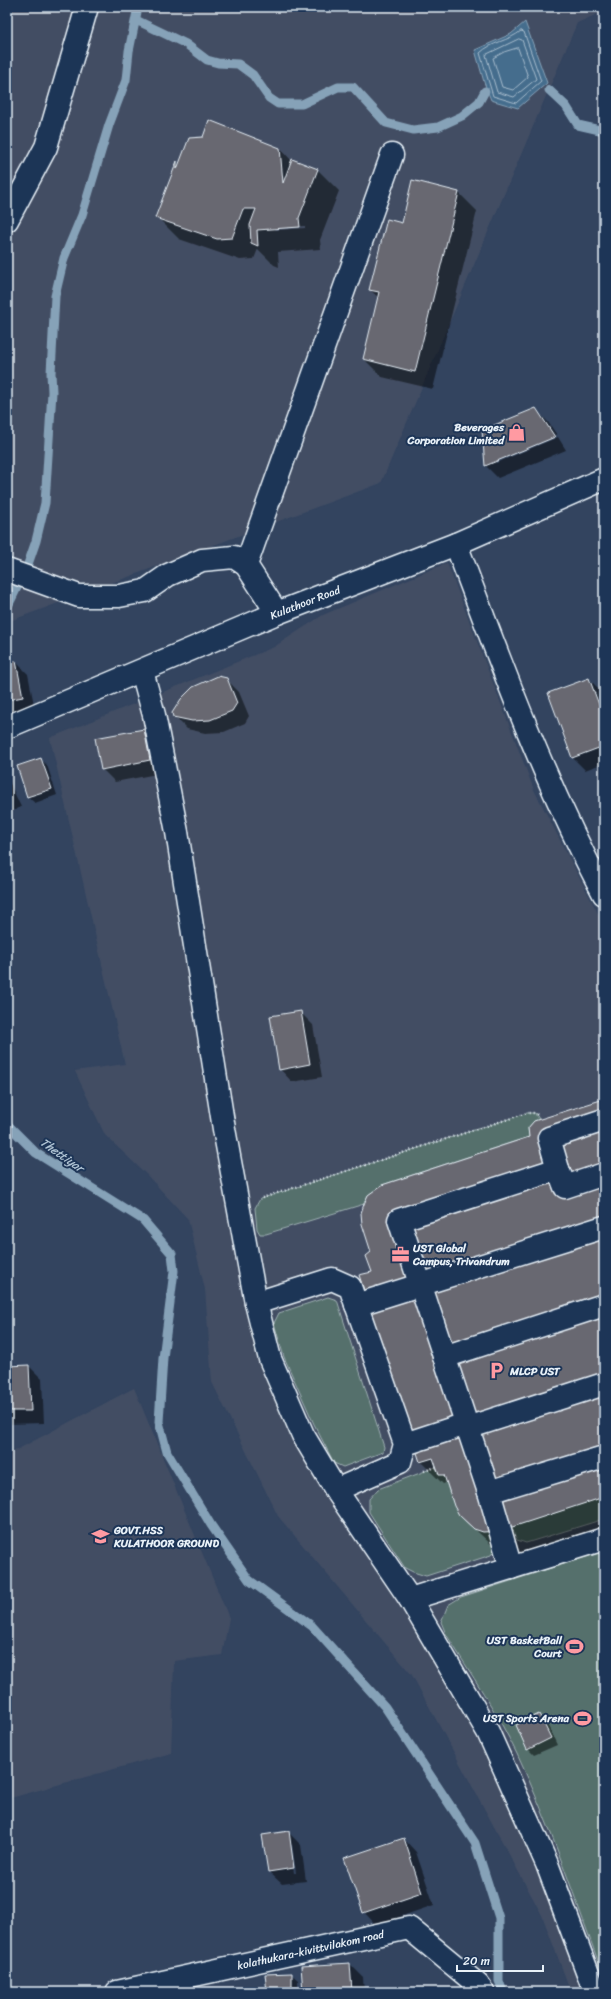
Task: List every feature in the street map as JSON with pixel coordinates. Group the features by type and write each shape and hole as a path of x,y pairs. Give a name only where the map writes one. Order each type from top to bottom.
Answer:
{"street":[{"path":"7,220 46,147 88,7"},
{"path":"246,565 392,155"},
{"name":"Kulathoor Road","path":"7,727 277,613 456,544 604,479"},
{"path":"456,544 514,699 577,844 604,894"},
{"path":"7,570 79,596 120,596 145,591 168,575 202,560 234,557 246,565 277,613"},
{"path":"142,671 154,715 177,832 224,1129 256,1303 270,1359 303,1435 336,1490 410,1599 488,1732 547,1864 595,1992"},
{"path":"604,1120 549,1138 565,1187 604,1174"},
{"path":"511,1568 489,1492 399,1220 558,1169"},
{"path":"356,1305 604,1227"},
{"path":"256,1303 332,1279 350,1287 405,1444 400,1462 336,1490"},
{"path":"444,1357 604,1306"},
{"path":"405,1444 604,1384"},
{"path":"489,1492 604,1456"},
{"path":"410,1599 604,1539"},
{"name":"kolathukara-kivittvilakom road","path":"117,1992 409,1928 478,1985 483,1992"}],"path":[{"path":"260,1199 527,1113 535,1113 539,1119"},
{"path":"422,1472 436,1467"}],"shaded area":[{"path":"7,7 604,7 604,11 577,23 381,483 7,622"},
{"name":"UST Global Campus, Trivandrum","path":"447,563 534,790 604,925 604,1992 571,1992 542,1915 412,1675 278,1516 212,1382 205,1289 188,1219 146,1174 105,1135 75,1071 125,1064 50,738 274,647 323,615"},
{"name":"GOVT.HSS KULATHOOR GROUND","path":"134,1388 229,1618 222,1655 174,1661 171,1753 7,1799 7,1455"}],"green space":[{"path":"527,1113 535,1113 539,1119 534,1121 528,1128 529,1137 382,1185 368,1195 364,1204 266,1234 260,1234 257,1229 255,1208 260,1199"},
{"path":"328,1297 337,1300 384,1447 383,1452 343,1467 334,1463 314,1424 284,1357 274,1323 279,1313"},
{"path":"441,1465 456,1509 462,1518 470,1525 480,1530 492,1532 496,1547 491,1555 426,1576 405,1568 369,1512 369,1499 378,1489"},
{"path":"604,1497 604,1519 526,1543 517,1540 511,1527"},
{"path":"604,1551 604,1977 552,1836 517,1754 492,1708 446,1634 441,1622 448,1605 461,1597"}],"water":[{"path":"525,22 547,83 518,108 491,100 475,50 511,34"}],"building":[{"path":"209,120 280,148 283,183 292,159 318,169 299,218 300,227 257,230 258,246 251,243 250,225 256,209 243,209 232,238 217,239 155,218 177,161 177,169 189,138 203,137"},
{"path":"412,180 459,192 415,372 363,359 379,292 369,290 387,219 402,223"},
{"name":"Beverages Corporation Limited","path":"536,408 555,437 485,466 482,430"},
{"path":"16,661 23,697 7,700 7,662"},
{"path":"218,676 227,678 237,703 232,711 210,720 192,721 173,717 172,713 181,699 193,687"},
{"path":"589,678 604,718 604,746 572,758 548,693"},
{"path":"144,729 150,760 101,770 95,738"},
{"path":"41,758 52,789 27,797 17,766"},
{"path":"301,1011 310,1064 279,1070 270,1016"},
{"name":"MLCP UST","path":"604,1099 604,1497 500,1531 483,1532 474,1529 459,1515 454,1506 444,1475 439,1475 433,1458 420,1462 359,1275 372,1272 366,1256 371,1252 362,1224 361,1213 368,1195 382,1185 529,1137 528,1128 534,1121"},
{"path":"29,1365 31,1411 7,1411 7,1366"},
{"path":"539,1714 551,1738 527,1750 516,1725"},
{"path":"289,1831 294,1868 268,1872 262,1835"},
{"path":"404,1838 422,1893 363,1913 344,1858"},
{"path":"350,1963 352,1992 303,1992 301,1966"},
{"path":"292,1973 292,1992 267,1992 265,1974"}],"waterway":[{"path":"7,608 27,567 36,541 45,503 52,392 51,373 55,296 64,258 82,215 109,125 126,80 129,51 138,7"},
{"path":"136,20 186,44 207,60 218,63 238,64 253,75 269,98 278,104 302,104 338,87 353,87 386,123 413,130 438,127 462,116 479,102 485,91"},
{"path":"549,90 566,106 578,125 604,131"},
{"name":"Thettiyar","path":"7,1124 36,1153 143,1220 172,1254 174,1271 163,1358 159,1422 167,1452 211,1525 249,1580 312,1626 385,1707 475,1843 499,1918 499,1981 503,1992"}],"place":[{"name":"Beverages Corporation Limited","path":"517,433"},
{"name":"UST Global Campus, Trivandrum","path":"400,1254"},
{"name":"MLCP UST","path":"497,1371"},
{"name":"GOVT.HSS KULATHOOR GROUND","path":"101,1536"},
{"name":"UST BasketBall Court","path":"575,1646"},
{"name":"UST Sports Arena","path":"582,1718"}]}
